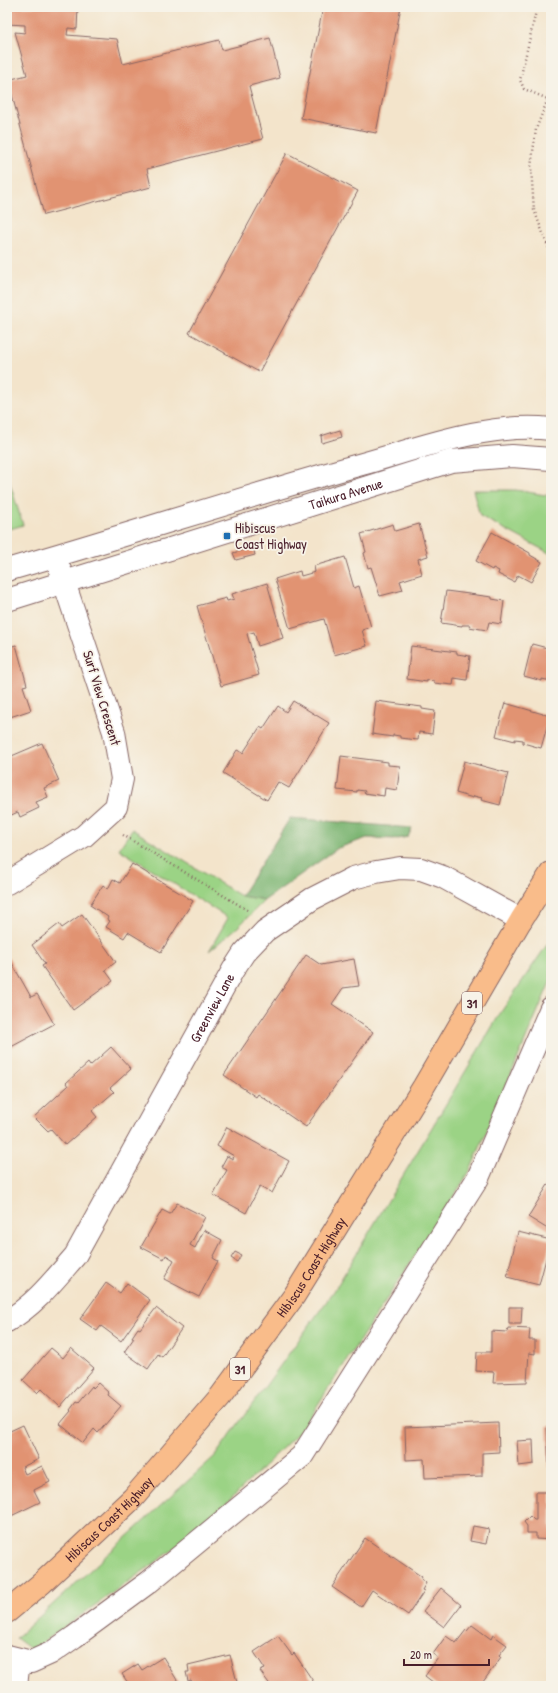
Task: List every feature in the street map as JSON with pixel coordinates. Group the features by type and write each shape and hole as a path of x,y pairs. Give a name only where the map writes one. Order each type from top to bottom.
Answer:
{"main road":[{"name":"Hibiscus Coast Highway","path":"7,1612 42,1583 133,1498 220,1397 294,1296 424,1086 521,920 551,873"}],"street":[{"name":"Taikura Avenue","path":"7,570 151,528 299,481 449,439 489,431 538,428 551,429"},
{"name":"Taikura Avenue","path":"7,600 450,461 512,456 551,459"},
{"name":"Surf View Crescent","path":"7,883 84,836 116,807 122,779 114,732 56,556"},
{"name":"Greenview Lane","path":"7,1321 22,1312 49,1286 75,1256 233,970 244,953 265,931 312,899 353,878 400,868 421,869 443,877 521,920"},
{"path":"16,1686 13,1658 31,1662 50,1653 74,1637 149,1582 302,1456 478,1178 551,1008"}],"path":[{"path":"537,7 520,80 524,89 548,99 536,129 531,167 534,210 551,254"},
{"path":"100,821 273,926"}],"green space":[{"path":"7,474 23,525 7,530"},
{"path":"473,490 516,490 551,496 551,554 480,516"},
{"path":"290,818 412,828 408,837 397,839 367,838 338,848 265,900 241,896"},
{"path":"132,829 241,896 265,900 239,926 209,951 228,918 119,849"},
{"path":"551,939 551,980 470,1171 302,1429 194,1535 32,1650 16,1638 215,1456 334,1291 501,1012"}],"building":[{"path":"8,7 78,7 77,29 68,28 67,35 117,39 123,64 219,40 222,50 270,38 280,78 249,86 263,139 147,169 151,187 44,215 8,80 27,75 15,32 25,33 25,25 7,24"},
{"path":"323,7 401,7 376,133 301,118"},
{"path":"287,153 358,191 259,372 189,333"},
{"path":"340,430 342,437 322,443 321,436"},
{"path":"393,524 395,531 419,524 428,556 418,559 422,574 400,581 403,590 380,596 371,567 368,568 364,553 366,552 361,534"},
{"path":"492,532 530,553 530,555 542,562 531,582 518,575 514,582 498,574 499,571 493,568 492,570 476,561"},
{"path":"253,547 255,555 236,560 233,553"},
{"path":"345,557 354,588 359,586 371,627 362,630 367,646 334,655 324,619 290,629 275,579 300,571 301,576 315,572 314,566"},
{"path":"267,583 283,638 258,646 254,632 247,634 259,675 221,686 197,606 226,598 227,601 234,599 232,594"},
{"path":"446,591 492,597 492,599 504,601 501,624 489,622 487,630 469,627 470,625 462,626 441,623"},
{"path":"7,642 9,647 16,645 27,685 23,686 31,710 7,718"},
{"path":"532,644 551,649 551,681 542,679 542,681 524,676"},
{"path":"411,646 457,652 457,654 470,656 467,680 454,678 453,685 434,683 434,681 427,680 427,682 407,679"},
{"path":"293,701 329,723 289,788 278,782 267,800 223,773 237,750 243,753 260,727 263,729 278,706 286,712"},
{"path":"376,701 422,707 422,709 435,711 432,734 419,732 418,740 400,738 400,736 393,735 393,737 372,734"},
{"path":"505,703 550,716 541,748 523,743 523,740 515,739 515,741 496,736"},
{"path":"42,743 59,781 44,788 48,797 36,802 39,808 20,817 18,812 7,817 7,758"},
{"path":"341,756 388,762 388,765 400,766 397,790 385,788 384,796 364,793 365,791 357,790 357,792 337,790"},
{"path":"464,761 508,773 500,805 481,800 482,798 474,796 473,798 456,793"},
{"path":"132,864 193,901 161,952 128,932 124,938 106,927 110,921 107,919 108,917 90,905 103,885 108,889 113,879 120,883"},
{"path":"82,914 116,962 105,970 113,981 73,1010 42,966 45,964 32,945 59,924 62,928"},
{"path":"306,955 321,965 354,959 359,986 343,988 332,1004 373,1032 306,1127 258,1094 256,1097 224,1075"},
{"path":"9,958 31,997 37,994 54,1024 11,1047 7,1040 7,959"},
{"path":"111,1047 131,1069 110,1088 114,1092 92,1111 97,1117 65,1145 51,1129 48,1131 34,1117 68,1086 66,1083 88,1063 90,1066"},
{"path":"227,1127 289,1161 272,1193 260,1186 246,1213 213,1195 227,1170 221,1167 227,1156 233,1159 234,1156 217,1146"},
{"path":"551,1180 551,1231 528,1217"},
{"path":"177,1203 205,1217 190,1245 195,1248 204,1230 222,1240 213,1258 218,1261 199,1297 164,1279 174,1260 166,1255 164,1259 141,1247 162,1210 170,1214"},
{"path":"518,1232 551,1240 539,1285 507,1277"},
{"path":"235,1252 241,1255 237,1262 231,1258"},
{"path":"106,1283 120,1293 127,1283 150,1300 121,1341 101,1326 97,1331 80,1319"},
{"path":"509,1307 522,1307 521,1324 509,1324"},
{"path":"156,1308 182,1328 162,1357 158,1354 148,1369 124,1352 134,1338 132,1337 138,1328 140,1329"},
{"path":"508,1328 530,1329 529,1340 535,1340 535,1354 529,1353 527,1382 493,1383 494,1372 476,1371 477,1352 491,1352 491,1331 507,1332"},
{"path":"51,1348 63,1358 71,1348 94,1368 60,1407 41,1389 37,1393 23,1380"},
{"path":"98,1383 109,1393 108,1395 121,1406 98,1433 94,1429 83,1443 60,1424 71,1411 70,1410 76,1402 78,1403 92,1386 93,1388"},
{"path":"498,1423 499,1452 482,1453 482,1476 425,1478 424,1459 406,1460 405,1427"},
{"path":"7,1424 10,1431 23,1425 39,1459 22,1467 25,1474 42,1466 50,1482 34,1490 40,1502 7,1518"},
{"path":"547,1426 551,1426 551,1468 549,1468"},
{"path":"533,1440 534,1464 519,1466 517,1441"},
{"path":"536,1492 551,1492 551,1540 536,1539 536,1533 527,1533 527,1526 524,1522 530,1516 536,1520"},
{"path":"473,1526 489,1529 486,1544 470,1541"},
{"path":"365,1538 422,1577 421,1579 426,1583 422,1590 424,1591 408,1615 372,1590 361,1607 332,1587"},
{"path":"441,1588 461,1605 444,1627 423,1611"},
{"path":"472,1625 491,1639 493,1635 507,1645 499,1655 501,1657 480,1686 438,1686 425,1676 438,1658 433,1654 446,1636 456,1643"},
{"path":"278,1636 292,1655 294,1653 315,1684 313,1685 314,1686 271,1686 260,1671 265,1669 254,1652"},
{"path":"230,1655 238,1686 193,1686 191,1680 188,1681 186,1672 189,1672 188,1665"},
{"path":"163,1657 180,1685 130,1686 122,1674 138,1664 142,1670"}],"place":[{"name":"Hibiscus Coast Highway","path":"227,536"}]}
